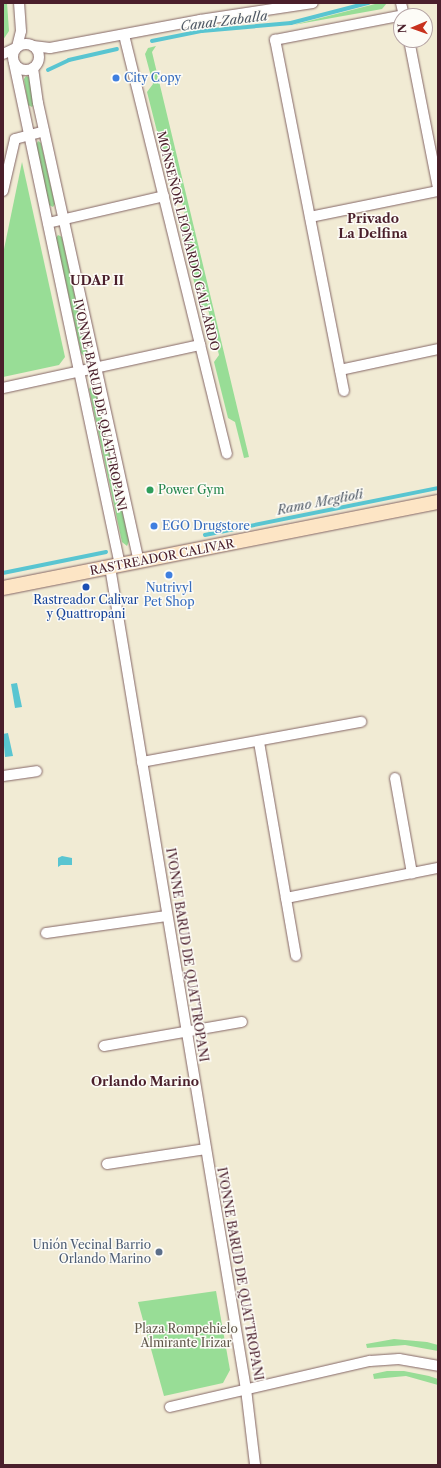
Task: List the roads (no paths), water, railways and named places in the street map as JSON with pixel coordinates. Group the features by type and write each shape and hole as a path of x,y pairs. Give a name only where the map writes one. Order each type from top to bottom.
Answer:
{"main road":[{"name":"RASTREADOR CALIVAR","path":"3,588 438,502"}],"street":[{"path":"14,62 21,31 19,3"},
{"path":"3,54 16,48 31,45 50,48 200,20 313,3"},
{"path":"344,391 275,40 393,18"},
{"path":"21,31 38,53 36,65"},
{"name":"MONSEÑOR LEONARDO GALLARDO","path":"124,35 227,454"},
{"path":"3,58 14,62 23,70 36,65 50,48"},
{"path":"411,48 438,188"},
{"name":"IVONNE BARUD DE QUATTROPANI","path":"14,62 79,372 115,566 142,762 246,1389 255,1465"},
{"name":"IVONNE BARUD DE QUATTROPANI","path":"36,65 44,131 139,562"},
{"path":"3,191 15,139 44,131"},
{"path":"310,217 438,191"},
{"path":"48,223 164,196"},
{"path":"3,388 200,345"},
{"path":"340,370 438,349"},
{"path":"142,762 260,742 361,722"},
{"path":"260,742 296,956"},
{"path":"3,776 37,771"},
{"path":"395,778 412,873"},
{"path":"286,898 438,868"},
{"path":"46,933 167,916"},
{"path":"104,1046 242,1022"},
{"path":"107,1164 206,1149"},
{"path":"170,1407 370,1361 399,1359 438,1366"}],"water":[{"path":"17,683 22,707 15,708 11,684"},
{"path":"8,733 13,756 5,757 3,734"},
{"path":"62,856 72,858 72,865 61,865 58,867 58,858"}],"waterway":[{"name":"Canal Zaballa","path":"152,41 202,31 291,23 368,3"},
{"name":"Canal Zaballa","path":"48,70 69,60 117,49"},
{"name":"Ramo Meglioli","path":"205,535 438,488"},
{"name":"Ramo Meglioli","path":"3,573 106,552"}],"place":[{"name":"City Copy","path":"116,78"},
{"name":"Power Gym","path":"150,490"},
{"name":"EGO Drugstore","path":"154,526"},
{"name":"Nutrivyl Pet Shop","path":"169,575"},
{"name":"Rastreador Calivar y Quattropani","path":"86,587"},
{"name":"Unión Vecinal Barrio Orlando Marino","path":"159,1252"}],"district":[{"name":"Privado La Delfina","path":"373,226"},
{"name":"UDAP II","path":"97,280"},
{"name":"Orlando Marino","path":"145,1081"}],"park label":[{"name":"Plaza Rompehielo Almirante Irizar","path":"186,1336"}]}
